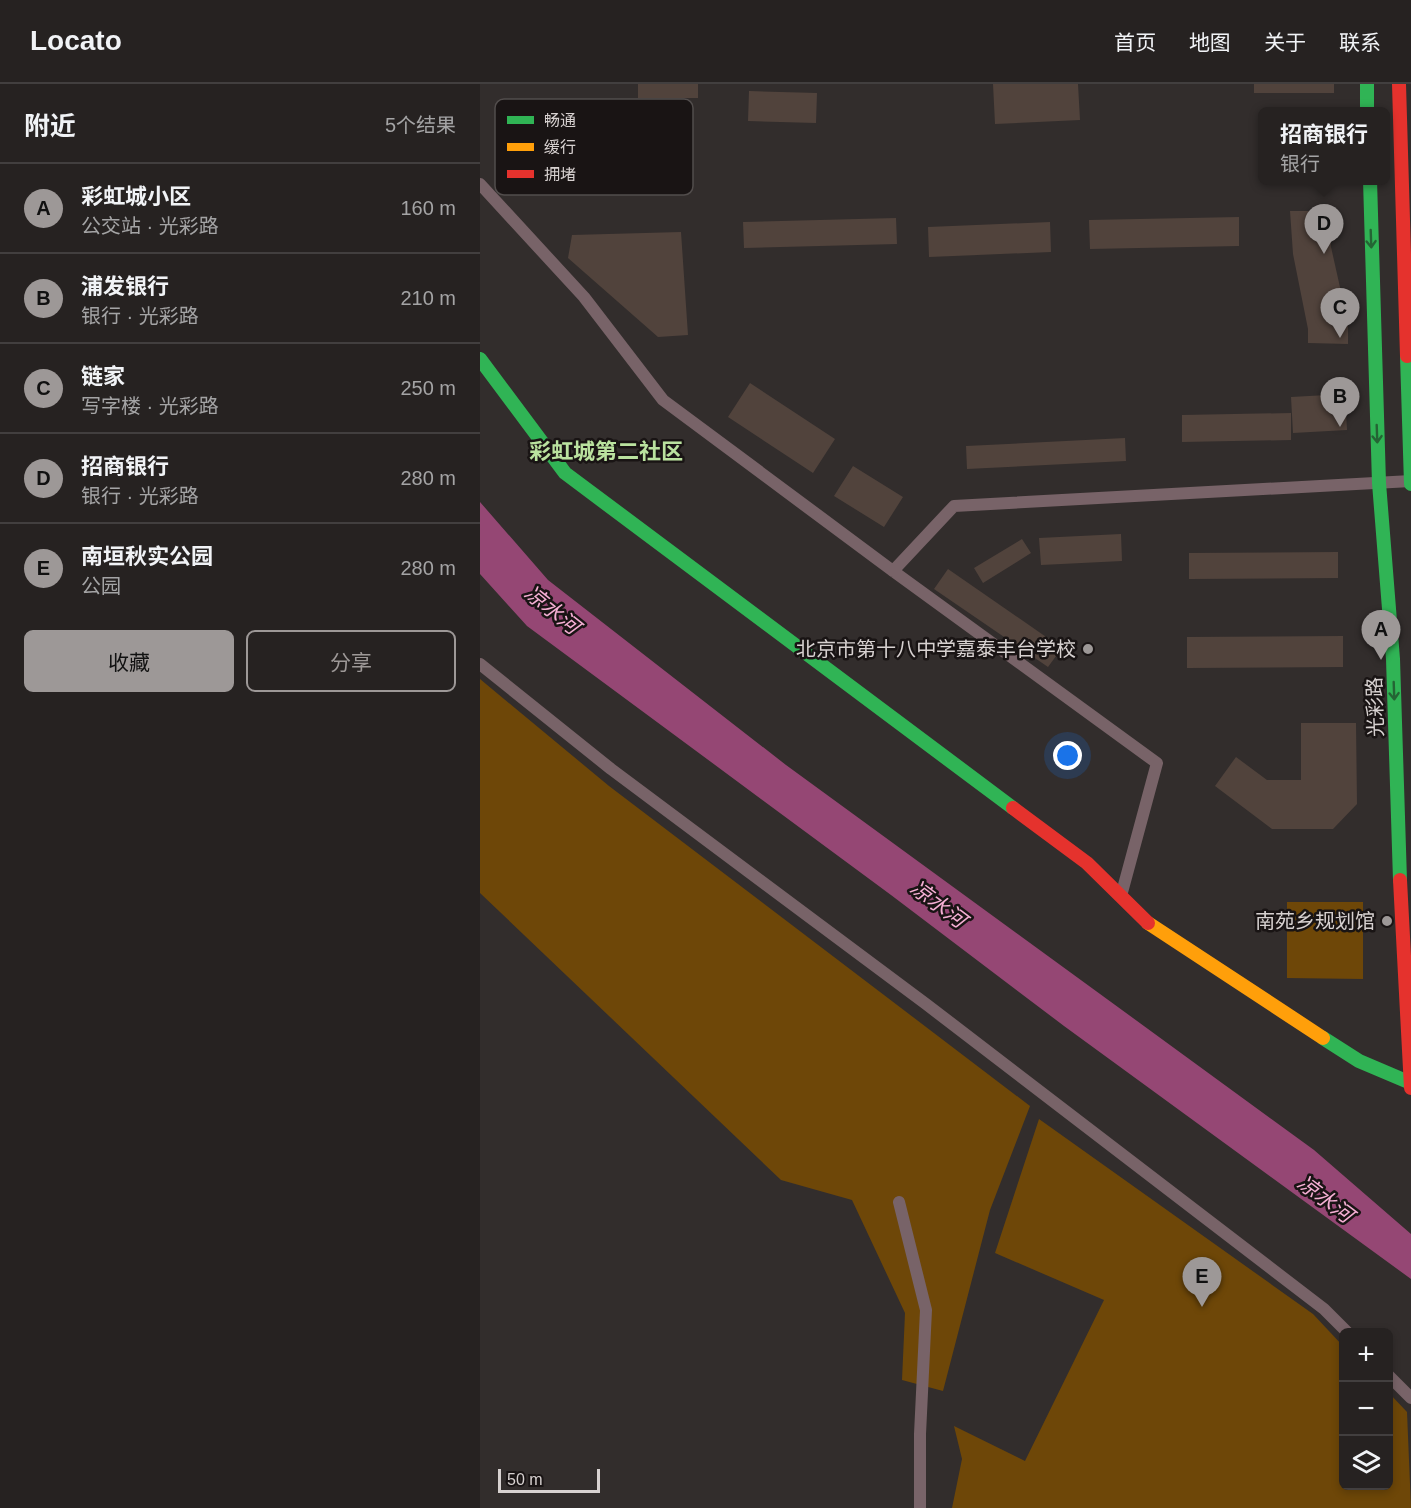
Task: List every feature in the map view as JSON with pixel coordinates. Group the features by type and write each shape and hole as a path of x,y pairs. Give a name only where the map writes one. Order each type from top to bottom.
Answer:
{"main road":[{"path":"1367,84 1367,107"},
{"path":"1399,84 1411,482"},
{"name":"光彩路","path":"1370,185 1378,483 1393,659 1406,890 1411,1088"},
{"path":"480,359 565,474 1087,863 1149,924 1359,1061 1411,1083"}],"street":[{"path":"480,184 584,297 663,400 1157,763 1121,896"},
{"path":"893,571 954,506 1411,482"},
{"path":"480,664 611,769 926,1004 1314,1301 1343,1328"},
{"path":"899,1202 926,1310 920,1434 920,1508"},
{"path":"1393,1379 1411,1398"}],"shaded area":[{"path":"480,679 609,786 1030,1106 990,1210 943,1391 902,1380 905,1313 852,1200 781,1180 480,893"},
{"path":"1287,902 1363,902 1363,979 1287,978"},
{"path":"1039,1119 1313,1314 1339,1342 1339,1490 1393,1490 1393,1397 1407,1412 1411,1508 952,1508 962,1459 954,1426 1025,1461 1104,1300 995,1253"}],"water":[{"name":"凉水河","path":"480,502 548,580 786,765 1314,1150 1411,1234 1411,1279 1064,1026 527,626 480,574"}],"building":[{"path":"638,84 698,84 698,98 638,98"},
{"path":"993,84 1078,84 1080,120 995,124"},
{"path":"1254,84 1334,84 1334,93 1254,93"},
{"path":"749,91 817,93 816,123 748,121"},
{"path":"1290,211 1330,211 1331,247 1348,323 1348,344 1308,343 1308,329 1293,254"},
{"path":"1239,217 1239,246 1090,249 1089,220"},
{"path":"896,218 897,244 744,248 743,222"},
{"path":"1050,222 1051,252 929,257 928,227"},
{"path":"681,232 688,335 658,337 568,258 572,235"},
{"path":"750,383 835,439 813,473 728,417"},
{"path":"1345,394 1347,430 1293,433 1291,397"},
{"path":"1291,413 1291,440 1182,442 1182,415"},
{"path":"1125,438 1126,461 967,469 966,446"},
{"path":"853,466 903,497 884,527 834,496"},
{"path":"1121,534 1122,561 1041,565 1039,538"},
{"path":"1022,539 1031,553 983,583 974,568"},
{"path":"1338,552 1338,578 1189,579 1189,553"},
{"path":"948,569 1062,648 1048,667 934,589"},
{"path":"1343,636 1343,667 1187,668 1187,637"},
{"path":"1301,723 1356,723 1357,804 1333,829 1272,829 1215,786 1236,757 1267,780 1301,780"}],"traffic: fast":[{"path":"1367,84 1367,107"},
{"path":"1370,185 1379,483 1393,659 1400,880"},
{"path":"1407,356 1411,484"},
{"path":"480,359 565,473 1013,808"},
{"path":"1323,1038 1359,1061 1411,1083"}],"traffic: slow":[{"path":"1148,923 1323,1038"}],"traffic: jam":[{"path":"1399,84 1407,356"},
{"path":"1013,808 1087,863 1148,923"},
{"path":"1400,880 1411,1088"}],"place":[{"name":"招商银行","path":"1324,254"},
{"name":"链家","path":"1340,338"},
{"name":"浦发银行","path":"1340,427"},
{"name":"北京市第十八中学嘉泰丰台学校","path":"1088,649"},
{"name":"彩虹城小区","path":"1381,660"},
{"name":"南苑乡规划馆","path":"1387,921"},
{"name":"南垣秋实公园","path":"1202,1307"}],"district":[{"name":"彩虹城第二社区","path":"606,451"}]}
